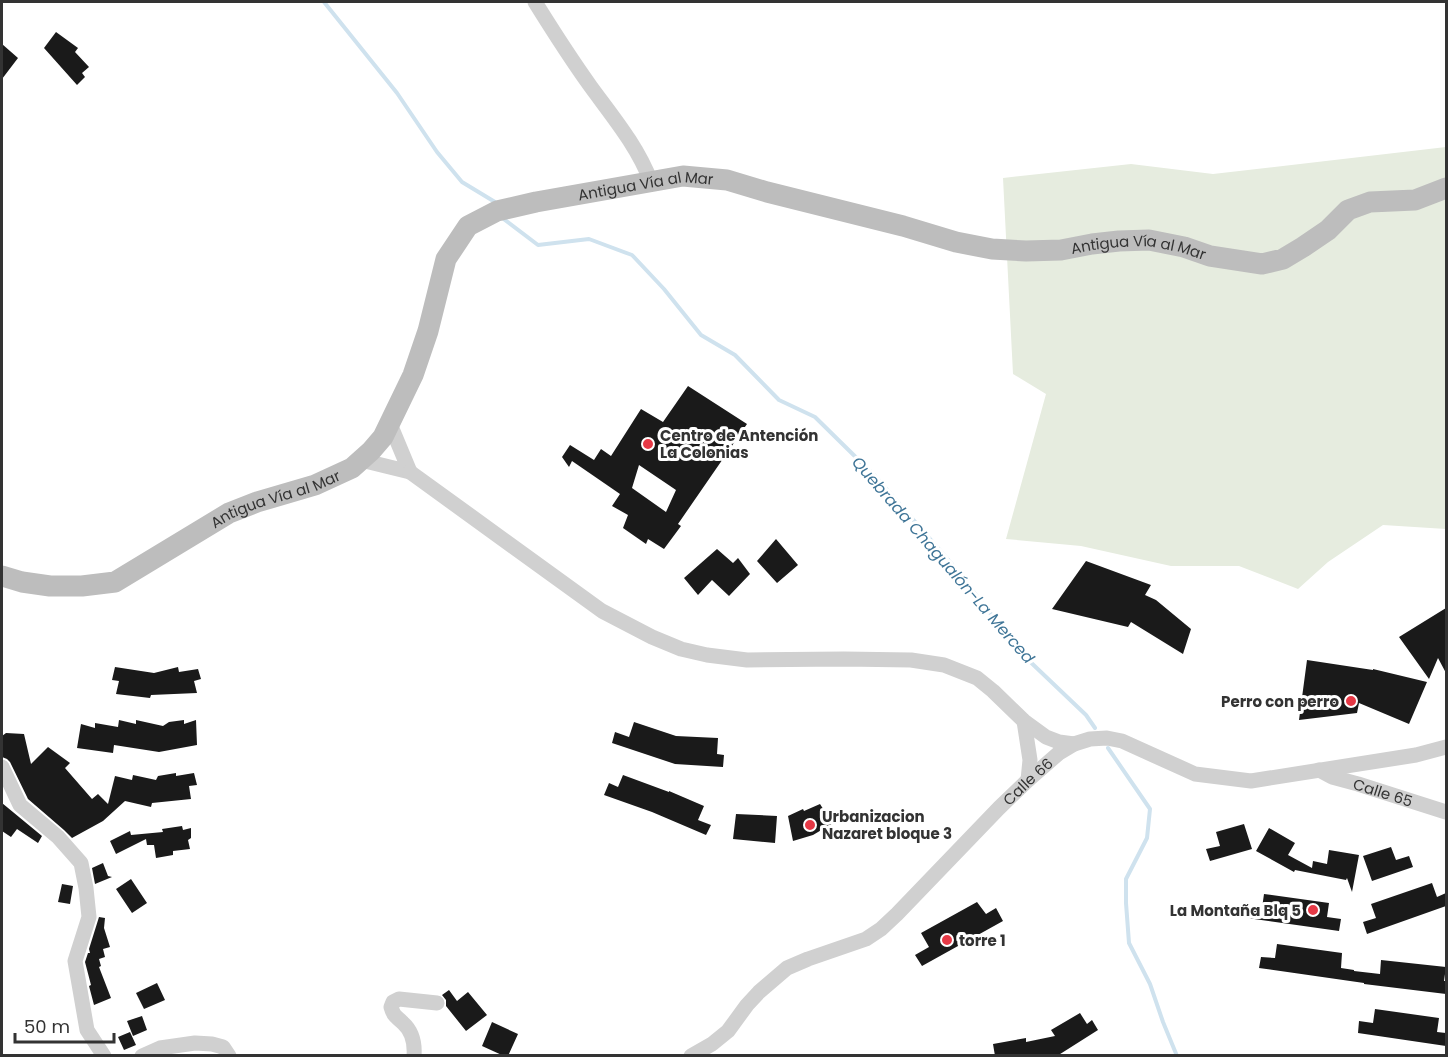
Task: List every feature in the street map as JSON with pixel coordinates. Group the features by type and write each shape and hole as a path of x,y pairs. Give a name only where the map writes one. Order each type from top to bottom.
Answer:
{"main road":[{"name":"Antigua Vía al Mar","path":"2,576 50,586 82,586 114,582 229,513 315,485 352,468 383,437 413,375 428,332 446,259 468,226 496,211 683,176 727,180 956,242 992,249 1061,250 1092,244 1149,240 1184,247 1210,256 1262,264 1283,259 1303,248 1328,230 1348,210 1370,202 1415,200 1446,188"}],"street":[{"path":"535,2 566,52 632,144 645,165 651,182"},
{"path":"390,424 410,472"},
{"path":"361,460 410,472 602,611 681,649 747,660 844,658 911,660 944,665 977,678 993,690 1024,721 1046,736 1059,742 1074,744"},
{"path":"1024,721 1030,760 1028,780"},
{"name":"Calle 66","path":"691,1056 712,1044 728,1031 759,992 787,968 866,939 881,929 1028,780 1059,753 1074,744 1090,739 1107,738 1122,741 1195,774 1251,781 1416,755 1446,747"},
{"path":"2,767 20,805 58,837 81,863 89,917 75,960 87,1030 104,1056"},
{"name":"Calle 65","path":"1319,770 1332,777 1446,812"},
{"path":"414,1056 412,1033 394,1016 391,1007 393,1002 399,999 437,1003"},
{"path":"142,1056 160,1048 195,1043 224,1047 229,1056"}],"shaded area":[{"path":"1446,147 1446,529 1383,525 1328,562 1298,589 1239,566 1171,566 1081,546 1006,539 1046,394 1013,374 1003,178 1131,164 1213,174"}],"building":[{"path":"56,32 78,48 75,52 89,67 82,73 85,77 77,85 44,48"},
{"path":"2,44 18,58 2,79"},
{"path":"688,386 747,424 678,524 681,526 664,549 648,539 646,544 623,528 628,515 612,506 620,494 572,461 569,467 562,457 570,445 594,460 601,449 611,456 641,409 663,422","holes":["639,465 676,490 666,512 632,488"]},
{"path":"776,539 798,565 777,583 757,561"},
{"path":"717,549 733,563 738,558 750,574 729,596 712,580 698,595 684,578"},
{"path":"1086,561 1151,585 1145,595 1156,600 1191,629 1183,654 1131,622 1128,627 1052,609"},
{"path":"1446,608 1446,673 1438,658 1429,679 1399,637"},
{"path":"1307,660 1373,669 1427,682 1409,724 1359,703 1357,713 1299,720"},
{"path":"115,667 154,673 178,667 179,672 198,669 201,679 194,681 197,693 151,695 150,698 116,694 119,681 112,680"},
{"path":"119,720 136,724 136,720 163,726 169,722 184,720 184,724 196,720 197,745 159,752 114,745 113,753 77,748 81,724 95,728 95,723 118,727"},
{"path":"634,722 676,736 718,738 717,754 724,755 723,767 675,764 612,743 615,732 629,737"},
{"path":"6,733 24,734 31,764 48,747 70,763 65,768 92,799 98,794 108,804 115,776 132,780 133,775 156,780 158,776 194,773 197,785 189,786 191,799 152,803 151,807 125,801 103,821 72,838 28,799 10,762 2,757 2,736"},
{"path":"623,775 704,806 698,820 711,825 706,835 604,795 609,783 618,787"},
{"path":"2,803 42,836 38,843 17,829 11,837 2,831"},
{"name":"Urbanizacion Nazaret bloque 3","path":"820,804 827,815 833,812 840,819 813,835 793,841 788,816"},
{"path":"736,814 777,816 775,843 733,839"},
{"path":"1244,824 1252,849 1210,861 1206,849 1220,846 1216,832"},
{"path":"182,826 183,830 191,828 191,838 188,840 190,849 173,851 173,855 156,858 154,845 147,845 146,839 116,854 110,841 130,831 131,835 163,832 162,829"},
{"path":"1269,828 1295,843 1288,855 1312,868 1313,861 1327,864 1329,850 1359,855 1352,892 1347,878 1346,880 1295,870 1294,872 1256,851"},
{"path":"1391,847 1396,860 1409,856 1413,867 1372,881 1363,856"},
{"path":"103,863 108,876 112,877 95,884 92,868"},
{"path":"131,879 147,903 132,913 116,889"},
{"path":"1432,883 1437,897 1446,893 1446,906 1367,934 1363,922 1376,918 1371,904"},
{"path":"62,884 73,886 70,904 58,902"},
{"path":"1264,894 1329,903 1327,917 1341,919 1339,931 1247,918 1248,906 1262,908"},
{"name":"torre 1","path":"977,902 986,914 996,908 1003,921 922,966 915,955 929,947 921,933"},
{"path":"99,917 105,918 104,928 110,947 103,949 105,957 99,959 101,966 99,967 111,998 94,1005 85,962 90,953 89,949"},
{"path":"1277,944 1342,953 1341,968 1354,971 1380,974 1381,960 1446,967 1444,981 1446,981 1446,994 1259,968 1261,957 1275,958"},
{"path":"157,983 165,1000 144,1009 136,993"},
{"path":"449,990 457,1001 468,992 487,1015 466,1031 446,1006 446,1000 442,995"},
{"path":"1375,1009 1439,1018 1437,1032 1446,1033 1446,1046 1358,1033 1359,1021 1373,1023"},
{"path":"1080,1013 1087,1024 1092,1020 1098,1030 1057,1056 995,1056 993,1044 1026,1038 1026,1042 1055,1036 1051,1030"},
{"path":"142,1016 147,1030 133,1036 127,1021"},
{"path":"492,1022 518,1034 508,1056 482,1046"},
{"path":"130,1032 136,1045 124,1050 118,1037"}],"waterway":[{"name":"Quebrada Chagualón-La Merced","path":"324,2 397,93 437,152 462,182 495,202"},
{"name":"Quebrada Chagualón-La Merced","path":"501,217 538,245 589,239 632,255 664,289 701,335 735,355 779,400 815,417 876,477 951,563 1022,654 1086,715 1095,728"},
{"name":"Quebrada Chagualón-La Merced","path":"1108,748 1150,809 1147,838 1126,879 1129,943 1150,984 1177,1056"}],"place":[{"name":"Centro de Antención La Colonias","path":"648,444"},
{"name":"Perro con perro","path":"1351,701"},
{"name":"Urbanizacion Nazaret bloque 3","path":"810,825"},
{"name":"La Montaña Blq 5","path":"1313,910"},
{"name":"torre 1","path":"947,940"}]}
